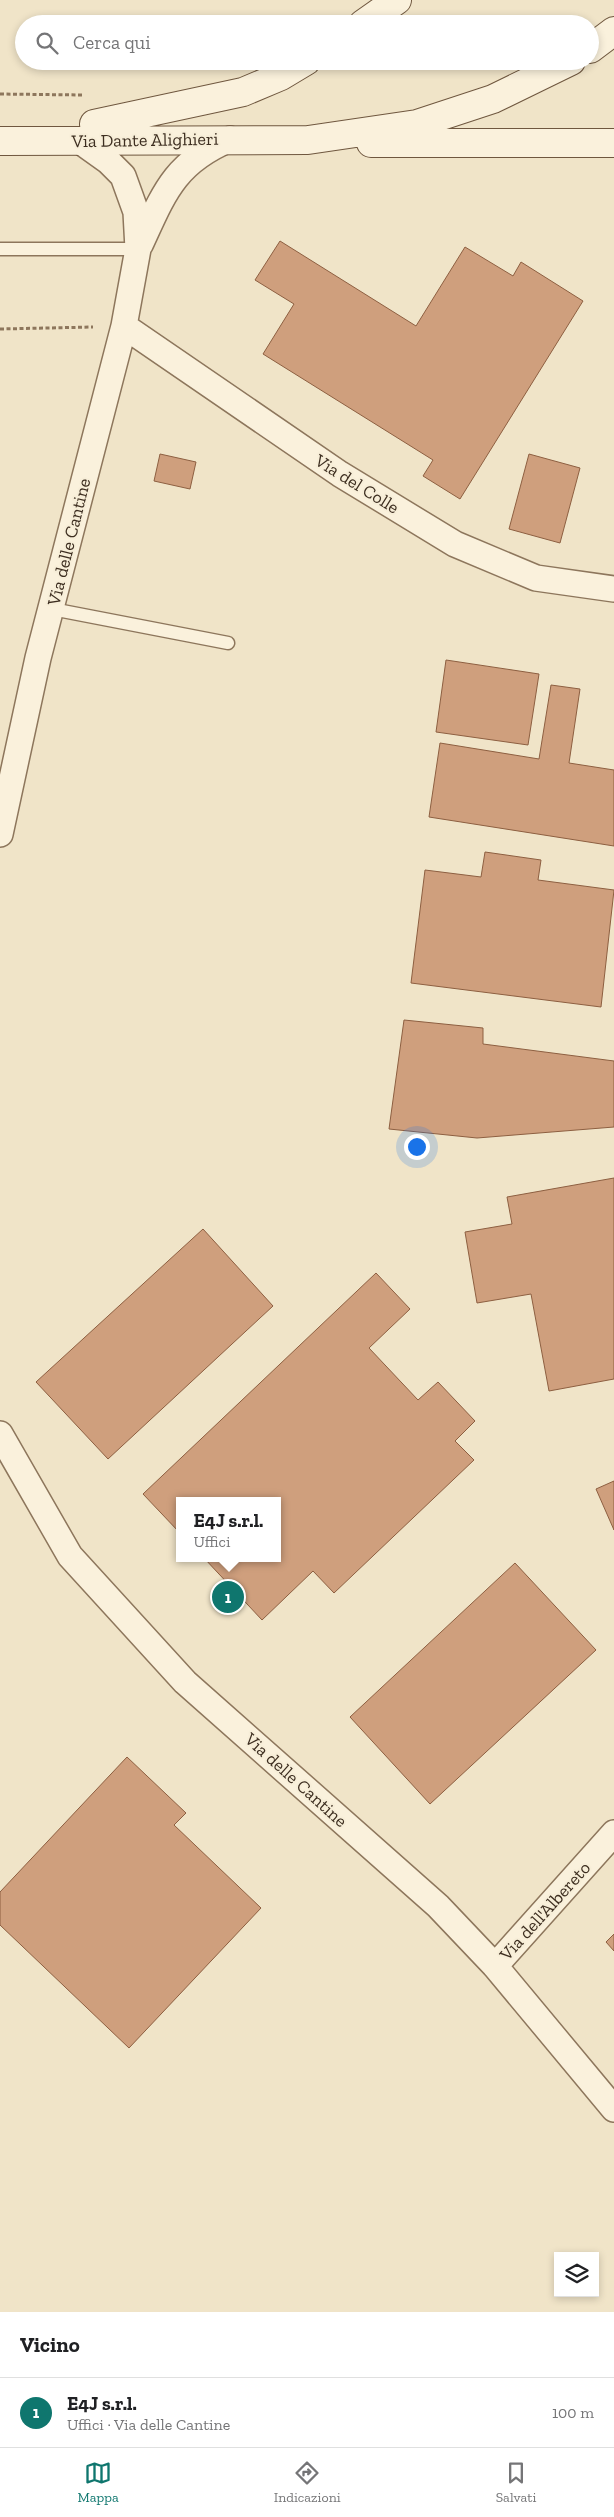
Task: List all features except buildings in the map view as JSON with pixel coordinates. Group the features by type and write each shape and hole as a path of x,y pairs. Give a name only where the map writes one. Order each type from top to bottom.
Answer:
{"main road":[{"path":"376,15 397,0"},
{"path":"599,42 614,31"},
{"path":"87,133 243,92 291,70"},
{"name":"Via Dante Alighieri","path":"87,133 259,141 308,140 417,124 493,99 553,70"},
{"name":"Via Dante Alighieri","path":"0,141 32,141 87,133 205,124 259,141"},
{"path":"308,140 404,144 614,143"}],"street":[{"name":"Via delle Cantine","path":"0,834 38,658 124,326 138,250 136,212 124,176 108,160 87,133"},
{"name":"Via delle Cantine","path":"138,250 166,188 179,172 208,149 230,139"},
{"name":"Via del Colle","path":"124,326 340,474 455,544 536,578 613,591"},
{"name":"Via delle Cantine","path":"0,1434 70,1556 185,1682 438,1906 495,1966 614,2108"},
{"name":"Via dell'Albereto","path":"495,1966 614,1833"}],"lane":[{"path":"0,249 138,250"},
{"path":"52,609 228,643"}],"path":[{"path":"0,329 124,326"}],"place":[{"name":"E4J s.r.l.","path":"228,1597"}]}
